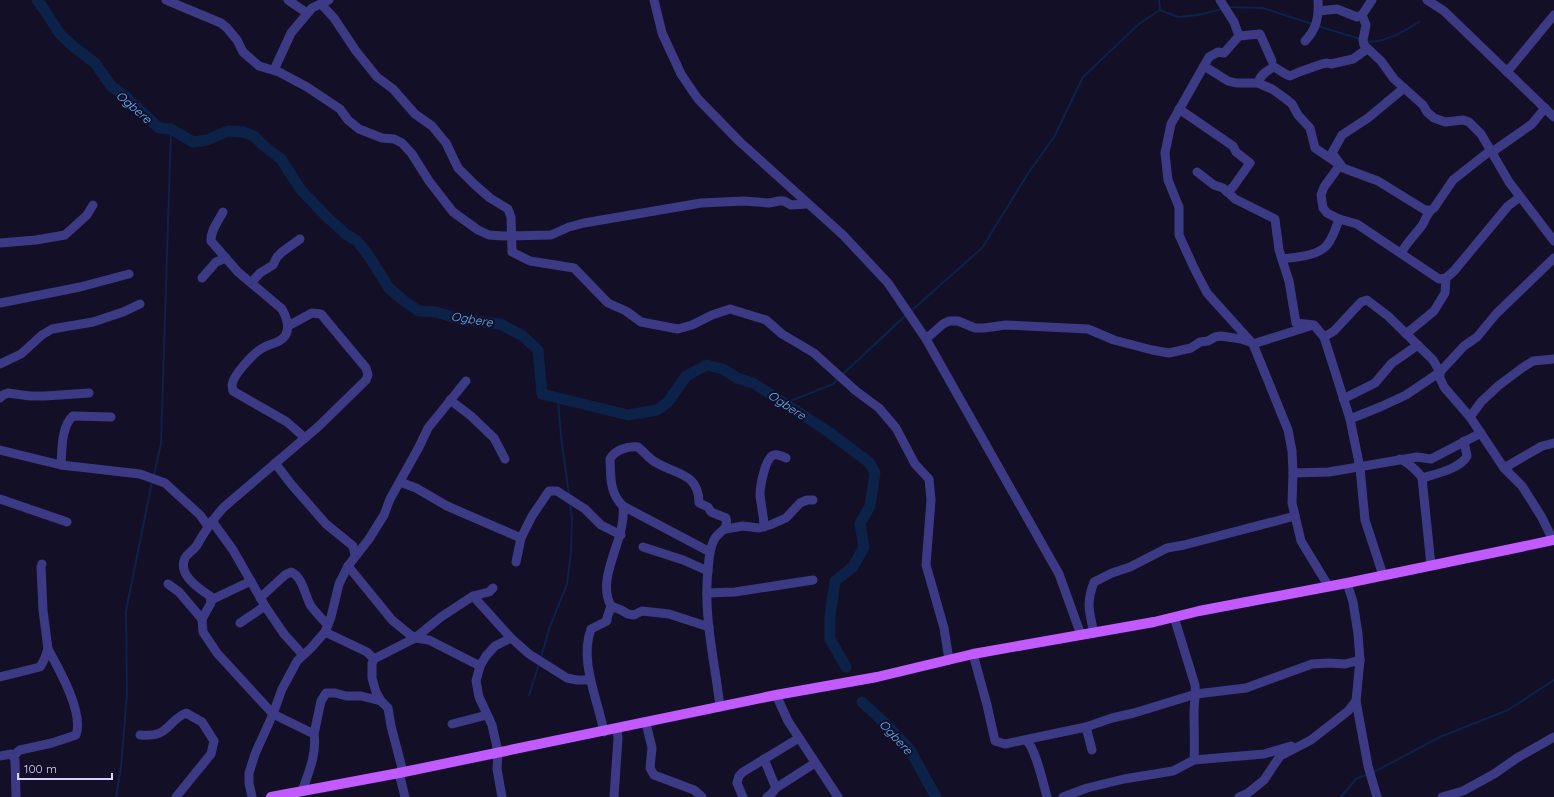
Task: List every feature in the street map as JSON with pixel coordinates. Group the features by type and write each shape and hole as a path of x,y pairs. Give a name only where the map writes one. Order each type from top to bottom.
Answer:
{"main road":[{"path":"271,797 401,773 498,752 604,732 776,695 877,677 973,654 1094,633 1199,611 1329,587 1554,540"}],"street":[{"path":"166,0 221,23 237,40 243,52 251,60 259,66 274,70 340,109 348,120 359,129 382,138 394,139 402,143 412,154 429,181 453,212 463,221 489,235 551,235 569,227 701,203 744,200 769,202 784,201 791,205 806,204"},
{"path":"288,0 307,13"},
{"path":"654,0 662,33 681,74 698,99 740,142 806,204 843,235 888,283 926,339 1059,574 1081,635"},
{"path":"1220,0 1234,22 1239,36"},
{"path":"1305,41 1314,30 1319,11 1318,0"},
{"path":"1319,11 1337,9 1354,17 1362,15 1372,0"},
{"path":"1427,0 1444,11 1554,117"},
{"path":"274,70 291,33 312,8 325,2 356,51 377,77 393,89 415,114 432,126 446,143 458,168 490,198 508,209 511,217 513,236 512,252 530,261 574,268 608,303 626,311 641,322 678,329 692,325 712,314 730,309 766,320 786,337 814,353 856,391 879,408 896,428 915,464 930,479 931,500 926,565 944,628 949,660"},
{"path":"1362,15 1366,25 1362,40 1367,49 1381,61 1394,79 1423,105 1426,112 1434,118 1445,122 1463,120 1469,122 1481,134 1509,182 1554,242"},
{"path":"1507,72 1554,15"},
{"path":"1272,62 1260,34 1239,36 1224,52 1218,52 1212,55 1204,66 1171,124 1165,153 1168,180 1179,207 1179,235 1206,293 1253,344 1288,430 1292,451 1292,503 1301,541 1329,587"},
{"path":"1258,83 1259,78 1263,74 1274,67 1284,75 1290,76 1327,62 1331,64 1353,59 1367,49"},
{"path":"1204,66 1232,82 1258,83 1272,89 1292,104 1298,115 1312,132 1313,142 1316,148 1343,168 1378,181 1425,210 1430,210"},
{"path":"1340,165 1332,153 1342,135 1368,118 1404,88"},
{"path":"1401,253 1407,242 1422,224 1430,210 1434,208 1453,180 1491,151 1532,124 1545,108"},
{"path":"1179,109 1233,146 1236,152 1250,163 1233,187 1227,192"},
{"path":"1340,165 1324,187 1321,195 1323,208 1327,214 1357,224 1439,279 1446,278 1454,271 1508,206 1520,197"},
{"path":"1197,172 1214,185 1223,188 1235,199 1275,219 1282,259 1289,281 1296,322 1314,325 1324,337 1350,419 1360,468 1365,520 1383,575"},
{"path":"0,243 36,240 65,235 87,215 93,206"},
{"path":"223,212 210,237 211,241 215,247 251,283 282,309 287,317 288,326 285,337 261,349 236,375 232,386 233,391 286,422 305,438"},
{"path":"1282,259 1311,254 1326,246 1331,239 1339,219"},
{"path":"251,283 260,273 274,265 277,257 282,252 300,239"},
{"path":"202,278 216,262 226,258"},
{"path":"1350,419 1380,408 1406,395 1440,372 1464,346 1477,337 1496,314 1554,258"},
{"path":"0,303 80,287 130,274"},
{"path":"1406,334 1434,311 1445,293 1446,278"},
{"path":"1324,337 1334,331 1361,302 1367,300 1388,316 1433,360 1440,372 1440,378 1444,387 1470,417 1504,468 1522,486 1554,540"},
{"path":"0,364 21,354 42,335 52,329 93,322 123,312 140,304"},
{"path":"211,600 210,596 191,582 184,567 184,560 188,554 194,549 210,523 229,503 305,438 366,380 368,374 366,368 321,314 312,313 288,326"},
{"path":"926,339 943,324 949,321 958,321 975,328 1006,325 1088,329 1114,340 1170,353 1191,348 1200,342 1221,336 1241,339 1253,344 1314,325"},
{"path":"1343,399 1375,384 1392,363 1418,345"},
{"path":"1470,417 1481,402 1498,386 1522,368 1533,361 1554,359"},
{"path":"252,797 249,784 249,773 255,754 273,714 282,689 297,661 326,629 339,584 348,566 355,555 369,539 384,515 390,499 420,447 428,428 466,381"},
{"path":"0,398 8,393 30,396 89,393"},
{"path":"450,400 471,416 494,438 505,459"},
{"path":"61,465 65,429 68,420 73,416 111,417"},
{"path":"1293,473 1329,472 1360,468 1400,459 1417,457 1431,459 1481,433"},
{"path":"1422,478 1448,470 1465,460 1467,456 1464,441"},
{"path":"1504,468 1542,446 1554,443"},
{"path":"710,552 623,506 611,487 611,456 626,447 638,447 652,460 690,478 697,486 700,503 708,507 711,512 726,518 726,528"},
{"path":"0,450 61,465 140,474 165,483 210,523 233,550 265,606 284,634 303,656"},
{"path":"764,527 764,517 760,494 768,458 779,455 786,458"},
{"path":"1400,459 1405,461 1420,473 1422,478 1431,565"},
{"path":"275,463 326,524 353,546 355,555"},
{"path":"400,482 416,488 447,506 521,538"},
{"path":"516,562 521,538 532,516 549,491 557,491 585,508 601,525 621,535"},
{"path":"0,499 67,522"},
{"path":"720,707 709,627 707,592 710,552 714,539 726,528 743,526 759,528 764,527 786,518 800,503 807,500 813,500"},
{"path":"604,732 590,680 587,644 588,636 593,627 607,621 611,606 606,591 606,581 621,535 624,514 623,506"},
{"path":"1094,633 1089,613 1089,598 1094,582 1112,573 1130,567 1167,548 1184,545 1295,516"},
{"path":"643,547 683,560 708,571"},
{"path":"13,756 20,750 52,743 76,735 78,728 74,706 48,649 43,610 42,564"},
{"path":"348,566 392,620 415,638 429,640 480,666"},
{"path":"260,598 285,574 291,572 294,573 304,588 311,605 326,629 366,652 374,659"},
{"path":"707,592 735,592 813,580"},
{"path":"251,581 211,600 202,619 203,632 217,653 273,714 314,734"},
{"path":"1347,583 1353,602 1360,660 1356,701 1368,766 1377,797"},
{"path":"168,584 179,592 202,619"},
{"path":"405,797 390,726 388,708 381,701 376,692 372,678 372,664 374,659 415,638 441,617 473,596 488,592 493,588"},
{"path":"473,596 511,638 529,654 567,678 590,680"},
{"path":"240,623 265,606"},
{"path":"611,606 628,614 634,615 642,611 669,614 709,627"},
{"path":"1174,617 1190,664 1196,694 1194,712 1194,760"},
{"path":"502,797 498,769 498,752 492,725 479,697 476,681 480,666 486,656 495,646 511,638"},
{"path":"0,676 40,667 48,649"},
{"path":"973,654 995,741 1005,744 1086,727 1196,694 1246,688 1312,664 1329,662 1345,664 1360,660"},
{"path":"302,791 312,763 315,743 314,734 321,701 326,693 329,692 346,696 361,696 381,701"},
{"path":"776,695 788,720 838,797"},
{"path":"1239,797 1248,793 1264,780 1280,756 1311,740 1348,711 1356,701"},
{"path":"140,735 150,736 165,731 181,715 186,713 202,722 214,741 211,754 176,797"},
{"path":"452,724 470,718 487,716"},
{"path":"646,723 652,748 650,768 654,775 694,790 702,797"},
{"path":"1086,727 1092,750"},
{"path":"614,797 618,738 617,729"},
{"path":"1442,797 1463,791 1494,774 1517,758 1554,737"},
{"path":"744,797 737,782 739,776 743,772 799,738"},
{"path":"1027,740 1031,744 1034,752 1048,797"},
{"path":"1063,797 1087,788 1124,779 1173,771 1194,760 1264,754 1311,740"},
{"path":"0,756 11,754 13,756"},
{"path":"13,756 16,797"},
{"path":"764,759 776,788"},
{"path":"767,797 776,788 815,763"}],"waterway":[{"name":"Ogbere","path":"37,0 60,34 75,48 95,63 111,86 125,96 159,128 171,129 193,142 207,140 228,131 243,132 254,136 281,159 301,190 328,218 347,235 357,241 369,256 389,288 404,301 419,311 436,312 456,318 500,324 523,336 538,350 542,394 628,415 657,410 668,402 686,376 707,365 723,369 737,378 753,383 826,430 870,463 875,473 870,506 860,524 864,547 853,567 835,581 830,616 830,639 846,667"},
{"path":"1159,0 1160,10"},
{"path":"1229,7 1263,8 1312,24"},
{"path":"1160,10 1178,17 1198,15 1223,9"},
{"path":"911,311 982,248 1029,172 1054,137 1083,77 1140,23 1160,10"},
{"path":"1366,41 1372,42 1386,39 1401,33 1419,22"},
{"path":"1318,26 1360,39"},
{"path":"154,475 161,443 171,129"},
{"path":"842,375 906,315"},
{"path":"783,404 833,384 839,378"},
{"path":"558,399 561,437 569,495"},
{"path":"116,797 121,767 127,693 126,611 152,482"},
{"path":"541,658 549,629 567,584 571,552 572,518 570,503"},
{"path":"529,695 539,664"},
{"path":"1372,773 1440,737 1508,710 1554,680"},
{"name":"Ogbere","path":"862,702 888,726 910,750 936,797"},
{"path":"1341,797 1356,779 1368,774"}]}
